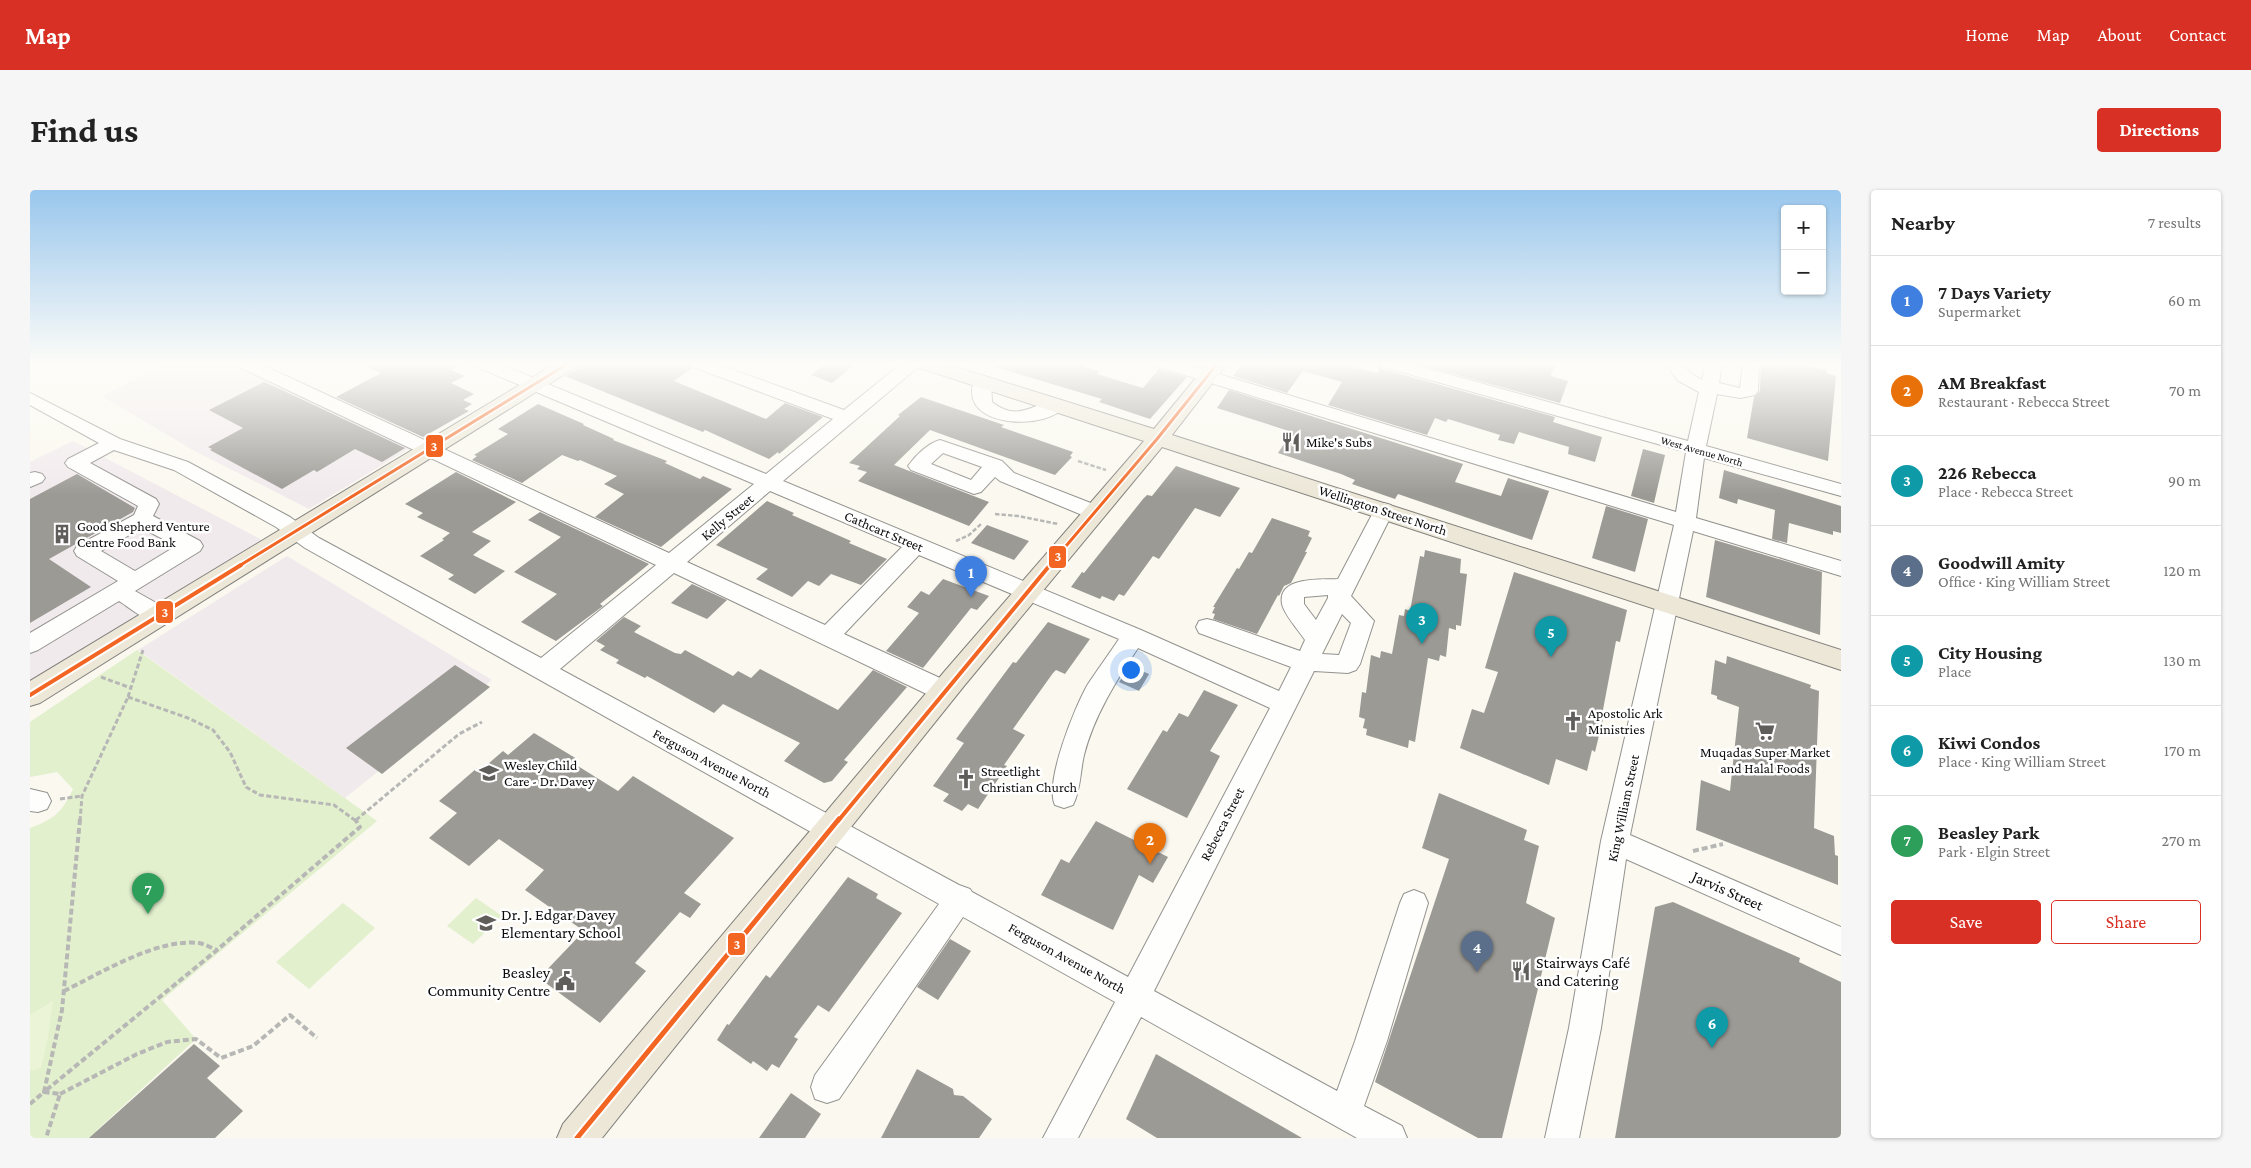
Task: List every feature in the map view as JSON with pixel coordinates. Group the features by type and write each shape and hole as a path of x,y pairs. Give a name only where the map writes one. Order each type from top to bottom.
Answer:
{"main road":[{"path":"30,695 496,407"},
{"name":"Wellington Street North","path":"1060,407 1384,510 1841,660"},
{"path":"577,1138 944,691 1182,407"}],"street":[{"name":"Ferguson Avenue North","path":"47,407 113,443 181,466 283,522 312,543 542,671 960,898 1390,1138"},
{"path":"341,407 429,449"},
{"name":"Cathcart Street","path":"589,407 1133,636 1283,703"},
{"path":"820,407 846,417"},
{"name":"Kelly Street","path":"542,671 858,407"},
{"path":"1332,407 1841,569"},
{"name":"West Avenue North","path":"1549,407 1841,490"},
{"name":"King William Street","path":"1562,1138 1585,1028 1615,841 1685,521 1696,449 1705,407"},
{"path":"113,443 75,463 149,504 142,519 85,552 127,586 150,620"},
{"path":"995,465 1007,477 1070,502 1087,520"},
{"path":"1002,489 1039,505 1070,502"},
{"name":"Rebecca Street","path":"1060,1138 1135,996 1283,703 1384,510"},
{"path":"30,644 192,546 142,519"},
{"path":"828,636 916,545"},
{"path":"1207,627 1311,650 1348,664 1363,621 1341,592 1301,589 1293,593 1293,605 1311,650"},
{"path":"1064,797 1072,756 1097,692 1133,636"},
{"name":"Jarvis Street","path":"1615,841 1841,941"},
{"path":"827,1087 960,898"},
{"path":"1345,1113 1372,1042 1414,904"}],"lane":[{"path":"429,449 944,691"}],"path":[{"path":"1078,461 1125,476"},
{"path":"994,514 1087,520"},
{"path":"941,555 956,540 969,535 981,524"},
{"path":"44,1092 62,1010 82,796 94,765 128,697 144,648 150,620"},
{"path":"30,1104 217,950 360,827 356,820 334,805 260,795 246,786 230,752 213,730 168,710 128,697"},
{"path":"356,820 459,734 482,722"},
{"path":"64,991 160,947 184,943 200,943 217,950"},
{"path":"44,1092 60,1094 137,1054 167,1042 196,1039 221,1058 253,1046 290,1015 317,1038"},
{"path":"46,1138 60,1094"}],"shaded area":[{"path":"121,407 345,407 383,423 420,442 309,509 191,449"},
{"path":"73,441 262,540 30,683 30,462"},
{"path":"287,556 492,680 345,798 138,650"}],"green space":[{"path":"137,650 377,821 162,1000 196,1039 96,1131 102,1138 30,1138 30,828 57,814 73,789 57,772 30,777 30,722"},
{"path":"476,898 502,916 473,944 447,926"},
{"path":"343,903 375,928 309,989 276,962"},
{"path":"53,1001 41,1068 30,1071 30,1015"}],"building":[{"path":"214,407 319,407 405,448 382,462 355,449 317,472 314,470 282,489 210,450 212,449 208,447 243,428 209,410"},
{"path":"358,407 467,407 464,409 469,411 423,437"},
{"path":"533,407 545,407 584,424 613,440 667,461 665,463 700,479 703,476 732,489 661,547 595,517 624,494 604,484 617,476 580,460 562,455 522,483 472,460 477,456 474,455 508,434 498,429"},
{"path":"642,407 738,407 766,419 780,407 797,407 823,417 779,454 778,452 769,459 705,430 703,432"},
{"path":"908,407 951,407 1004,425 1001,427 1073,452 1070,456 1072,457 1055,475 930,430 894,465 989,502 969,526 858,481 867,472 857,469 860,466 849,463 900,416 898,415"},
{"path":"1115,407 1160,407 1150,419"},
{"path":"1284,407 1463,464 1455,482 1501,496 1508,478 1549,491 1532,540 1398,494 1395,499 1352,484 1355,480 1341,474 1278,453 1292,432 1217,408"},
{"path":"1335,407 1520,407 1555,417 1553,422 1602,437 1595,462 1568,454 1569,447 1519,432 1514,444 1498,440 1500,435 1448,419 1446,422 1435,418 1427,435"},
{"path":"1752,407 1833,407 1828,461 1747,438"},
{"path":"1643,449 1665,455 1654,503 1631,496"},
{"path":"1176,466 1240,488 1220,517 1195,508 1159,559 1153,556 1124,596 1119,594 1114,601 1102,596 1100,599 1071,587 1143,499 1147,495 1152,496"},
{"path":"1724,470 1841,506 1841,533 1833,531 1833,535 1789,523 1787,543 1772,539 1775,510 1738,499 1737,504 1719,498"},
{"path":"456,472 516,502 472,532 491,541 473,555 505,571 475,594 448,579 454,575 420,556 444,540 442,539 450,533 417,517 423,513 405,504"},
{"name":"Good Shepherd Venture Centre Food Bank","path":"77,474 135,508 133,512 49,559 91,587 30,623 30,499"},
{"path":"767,501 794,513 792,515 851,541 849,543 887,559 861,585 831,574 819,586 808,581 792,597 756,579 768,569 716,545"},
{"path":"1606,506 1648,519 1635,572 1592,558"},
{"path":"540,512 649,564 600,604 603,606 556,641 521,622 557,594 514,572 561,537 528,520"},
{"path":"1272,518 1310,531 1308,536 1312,538 1305,552 1307,552 1291,583 1284,586 1278,595 1257,634 1213,619 1215,614 1212,613 1215,607 1213,607 1237,568 1239,569 1249,552 1252,553"},
{"path":"987,525 1029,541 1014,560 971,543"},
{"path":"1715,540 1822,572 1820,635 1706,597"},
{"path":"1425,550 1461,559 1460,573 1467,574 1461,626 1456,625 1456,630 1449,628 1446,657 1440,655 1439,661 1428,658 1415,742 1409,740 1408,748 1366,735 1367,729 1363,728 1365,719 1359,717 1362,692 1366,693 1371,655 1380,658 1381,651 1392,654 1399,615 1404,616 1405,609 1410,611 1420,556 1424,557"},
{"path":"1514,572 1627,610 1620,642 1616,641 1602,715 1604,715 1595,752 1592,750 1587,771 1556,759 1549,785 1460,748 1472,709 1484,713 1498,672 1485,668"},
{"path":"943,579 989,596 977,610 971,608 923,668 886,651 919,613 907,607 921,591 929,595"},
{"path":"692,584 727,600 707,619 671,603"},
{"path":"624,617 641,626 634,632 675,653 681,654 685,650 733,676 738,671 751,678 760,669 838,710 873,670 907,687 844,760 848,762 832,781 824,783 784,761 800,743 723,704 714,713 647,676 645,678 616,663 619,660 600,650 605,646 596,641"},
{"path":"1048,622 1090,639 1065,674 1056,670 1053,673 1013,729 1025,735 1004,765 1007,766 978,809 968,804 962,811 943,801 949,794 933,786 964,743 956,739 1013,662 1016,663"},
{"path":"1727,656 1811,685 1810,688 1819,691 1814,828 1834,836 1835,855 1838,856 1838,885 1696,830 1701,780 1730,791 1739,707 1717,699 1717,696 1711,694 1715,660 1726,664"},
{"path":"455,665 490,687 382,774 346,748"},
{"path":"1130,666 1149,674 1139,691 1119,682"},
{"path":"1204,690 1238,705 1210,751 1220,756 1187,818 1127,789 1163,730 1167,732 1179,713 1188,717"},
{"path":"534,733 577,759 573,763 618,791 633,776 734,838 684,893 701,904 690,918 680,912 635,963 646,971 600,1023 539,978 584,931 525,890 544,870 499,839 469,866 429,838 457,813 439,801 477,768 481,770 503,751 508,755"},
{"path":"1439,793 1527,830 1524,840 1539,846 1526,903 1555,918 1502,1138 1478,1138 1375,1082 1449,859 1422,848"},
{"path":"1096,821 1168,857 1153,883 1139,875 1113,930 1041,895 1061,859 1069,863"},
{"path":"848,877 878,894 876,898 902,913 829,1012 818,1005 794,1037 798,1039 779,1068 772,1064 767,1071 753,1061 751,1064 717,1040 727,1024 729,1025 766,975 770,978"},
{"path":"1673,902 1800,958 1799,962 1841,982 1841,1138 1615,1138 1655,907"},
{"path":"950,939 971,951 938,1000 917,987"},
{"path":"194,1044 220,1066 207,1078 243,1111 215,1138 89,1138"},
{"path":"1156,1054 1302,1138 1157,1138 1126,1119"},
{"path":"917,1069 953,1089 954,1095 963,1096 992,1119 979,1138 881,1138"},
{"path":"791,1093 821,1114 805,1138 759,1138"}],"transit line":[{"name":"3","path":"30,695 497,407"},
{"name":"3","path":"577,1138 954,679 1182,407"}],"place":[{"name":"Mike's Subs","path":"1291,442"},
{"name":"Good Shepherd Venture Centre Food Bank","path":"62,534"},
{"name":"7 Days Variety","path":"971,597"},
{"name":"226 Rebecca","path":"1422,644"},
{"name":"City Housing","path":"1551,657"},
{"name":"Apostolic Ark Ministries","path":"1573,721"},
{"name":"Muqadas Super Market and Halal Foods","path":"1765,731"},
{"name":"Wesley Child Care - Dr. Davey","path":"489,773"},
{"name":"Streetlight Christian Church","path":"966,779"},
{"name":"AM Breakfast","path":"1150,864"},
{"name":"Beasley Park","path":"148,914"},
{"name":"Dr. J. Edgar Davey Elementary School","path":"486,923"},
{"name":"Stairways Café and Catering","path":"1521,971"},
{"name":"Goodwill Amity","path":"1477,972"},
{"name":"Beasley Community Centre","path":"565,981"},
{"name":"Kiwi Condos","path":"1712,1048"}]}
